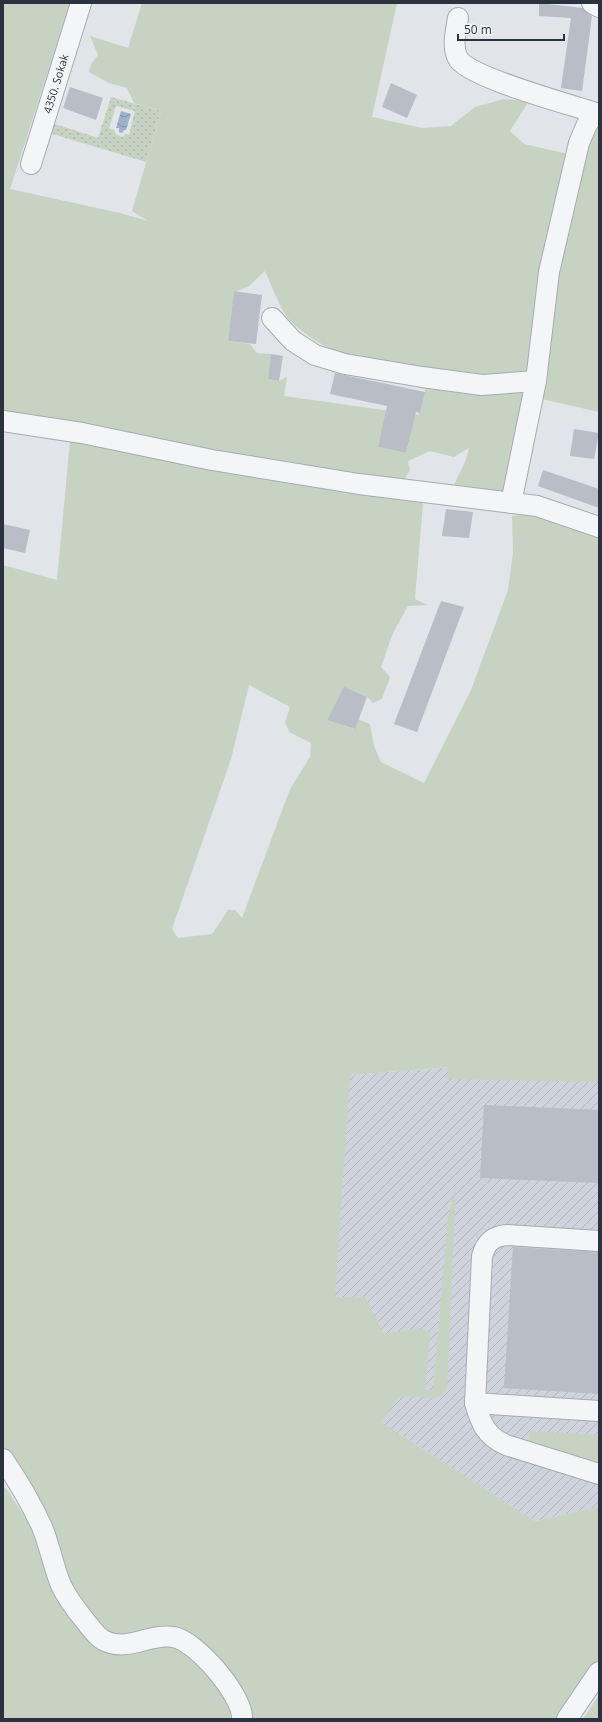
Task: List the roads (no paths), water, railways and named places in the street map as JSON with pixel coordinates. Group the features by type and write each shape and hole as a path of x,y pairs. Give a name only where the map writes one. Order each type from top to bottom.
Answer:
{"street":[{"name":"4350. Sokak","path":"32,164 81,3"},
{"path":"592,3 599,7"},
{"path":"458,18 454,46 460,60 473,70 516,88 597,113 587,124 579,143 549,272 536,382 511,504"},
{"path":"272,318 293,340 316,355 345,364 482,385 536,382"},
{"path":"3,421 82,433 212,460 359,484 511,504 537,506 599,526"},
{"path":"599,1241 507,1235 498,1236 490,1241 484,1248 482,1256 475,1403 479,1416 486,1430 495,1440 506,1445 599,1474"},
{"path":"475,1403 599,1411"},
{"path":"3,1459 17,1479 33,1508 43,1530 61,1585 92,1630 102,1639 113,1644 124,1645 160,1637 174,1637 189,1643 203,1655 222,1678 236,1699 243,1713 242,1719"},
{"path":"567,1719 599,1672"}],"water":[{"path":"121,111 131,114 126,130 122,133 119,132 119,128 116,128"}]}
